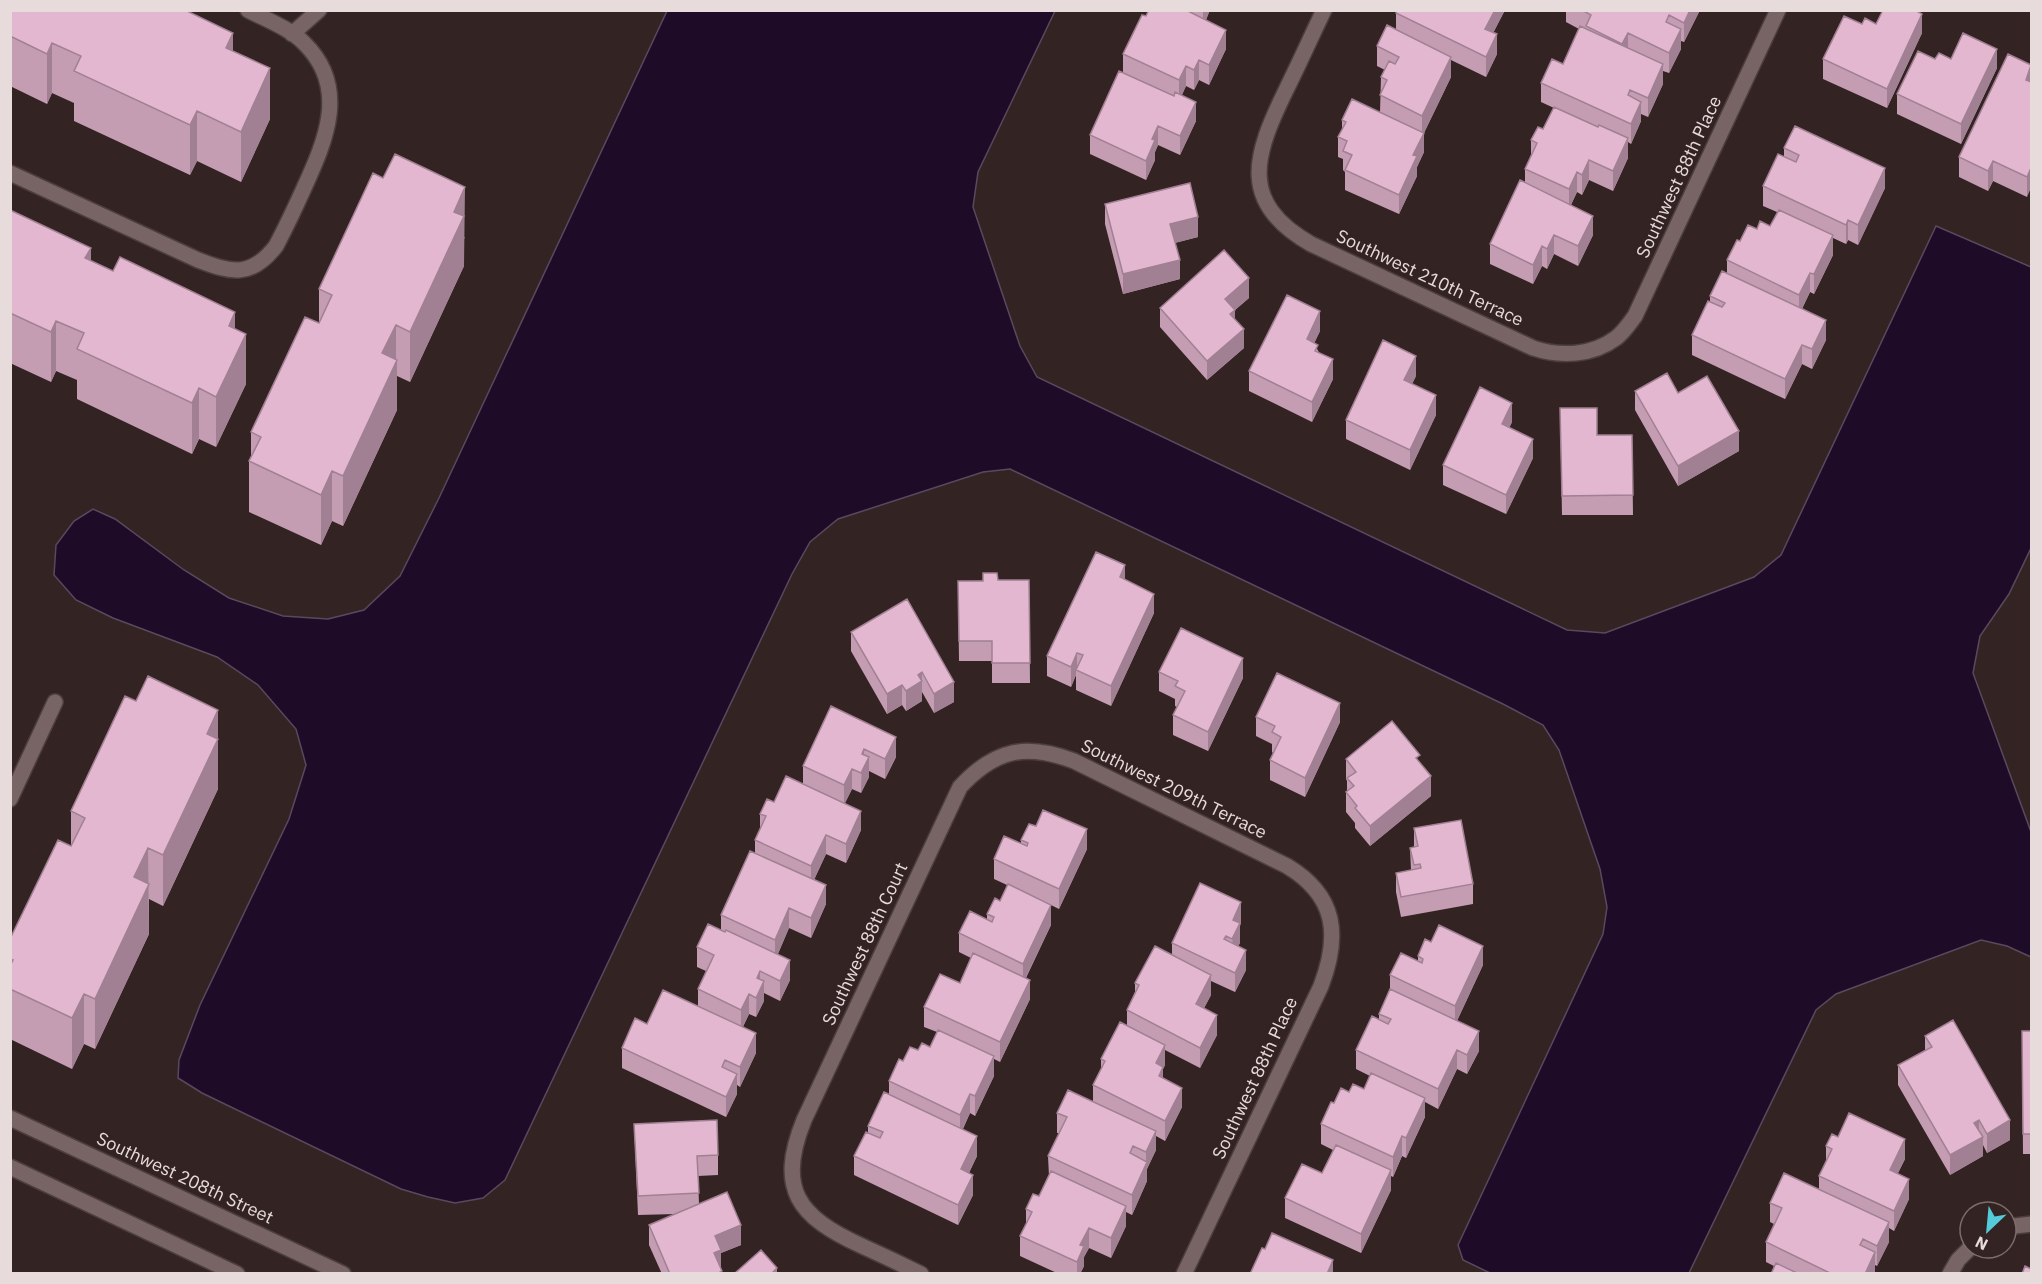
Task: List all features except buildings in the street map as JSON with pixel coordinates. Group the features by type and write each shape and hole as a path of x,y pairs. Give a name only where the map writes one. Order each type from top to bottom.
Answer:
{"street":[{"path":"10,173 198,260 220,268 238,270 255,267 271,253 320,153 329,123 330,103 325,75 310,49 292,34 248,10"},
{"path":"292,34 319,10"},
{"name":"Southwest 210th Terrace","path":"1324,10 1263,142 1260,186 1273,215 1295,235 1311,244 1533,348 1567,355 1599,347"},
{"name":"Southwest 88th Place","path":"1599,347 1616,339 1640,307 1778,10"},
{"path":"10,799 55,702"},
{"name":"Southwest 209th Terrace","path":"999,756 1011,751 1036,750 1074,761 1287,866 1299,873 1319,895"},
{"name":"Southwest 88th Court","path":"921,1274 822,1225 802,1206 792,1181 793,1152 804,1120 955,796 960,787 974,773 999,756"},
{"name":"Southwest 88th Place","path":"1184,1274 1325,975 1331,952 1333,929 1326,906 1319,895"},
{"name":"Southwest 208th Street","path":"10,1118 343,1274"},
{"path":"10,1167 237,1274"},
{"path":"1950,1274 1958,1260"}],"shaded area":[{"path":"667,11 1055,11 978,172 973,207 1020,346 1037,377 1567,630 1605,633 1754,577 1781,555 1936,226 2031,267 2031,548 2009,594 1980,636 1973,673 2031,832 2031,957 2007,946 1981,940 1836,994 1816,1010 1689,1273 1490,1273 1463,1260 1458,1245 1603,934 1607,907 1600,869 1559,750 1543,725 1503,704 1010,469 983,472 838,519 810,542 792,574 505,1180 483,1198 455,1203 401,1189 202,1093 178,1078 179,1060 200,1005 289,819 306,765 296,729 258,685 217,657 113,618 76,600 54,575 56,545 74,521 93,509 115,519 184,570 229,598 283,616 328,619 364,610 400,576 439,498"}]}
